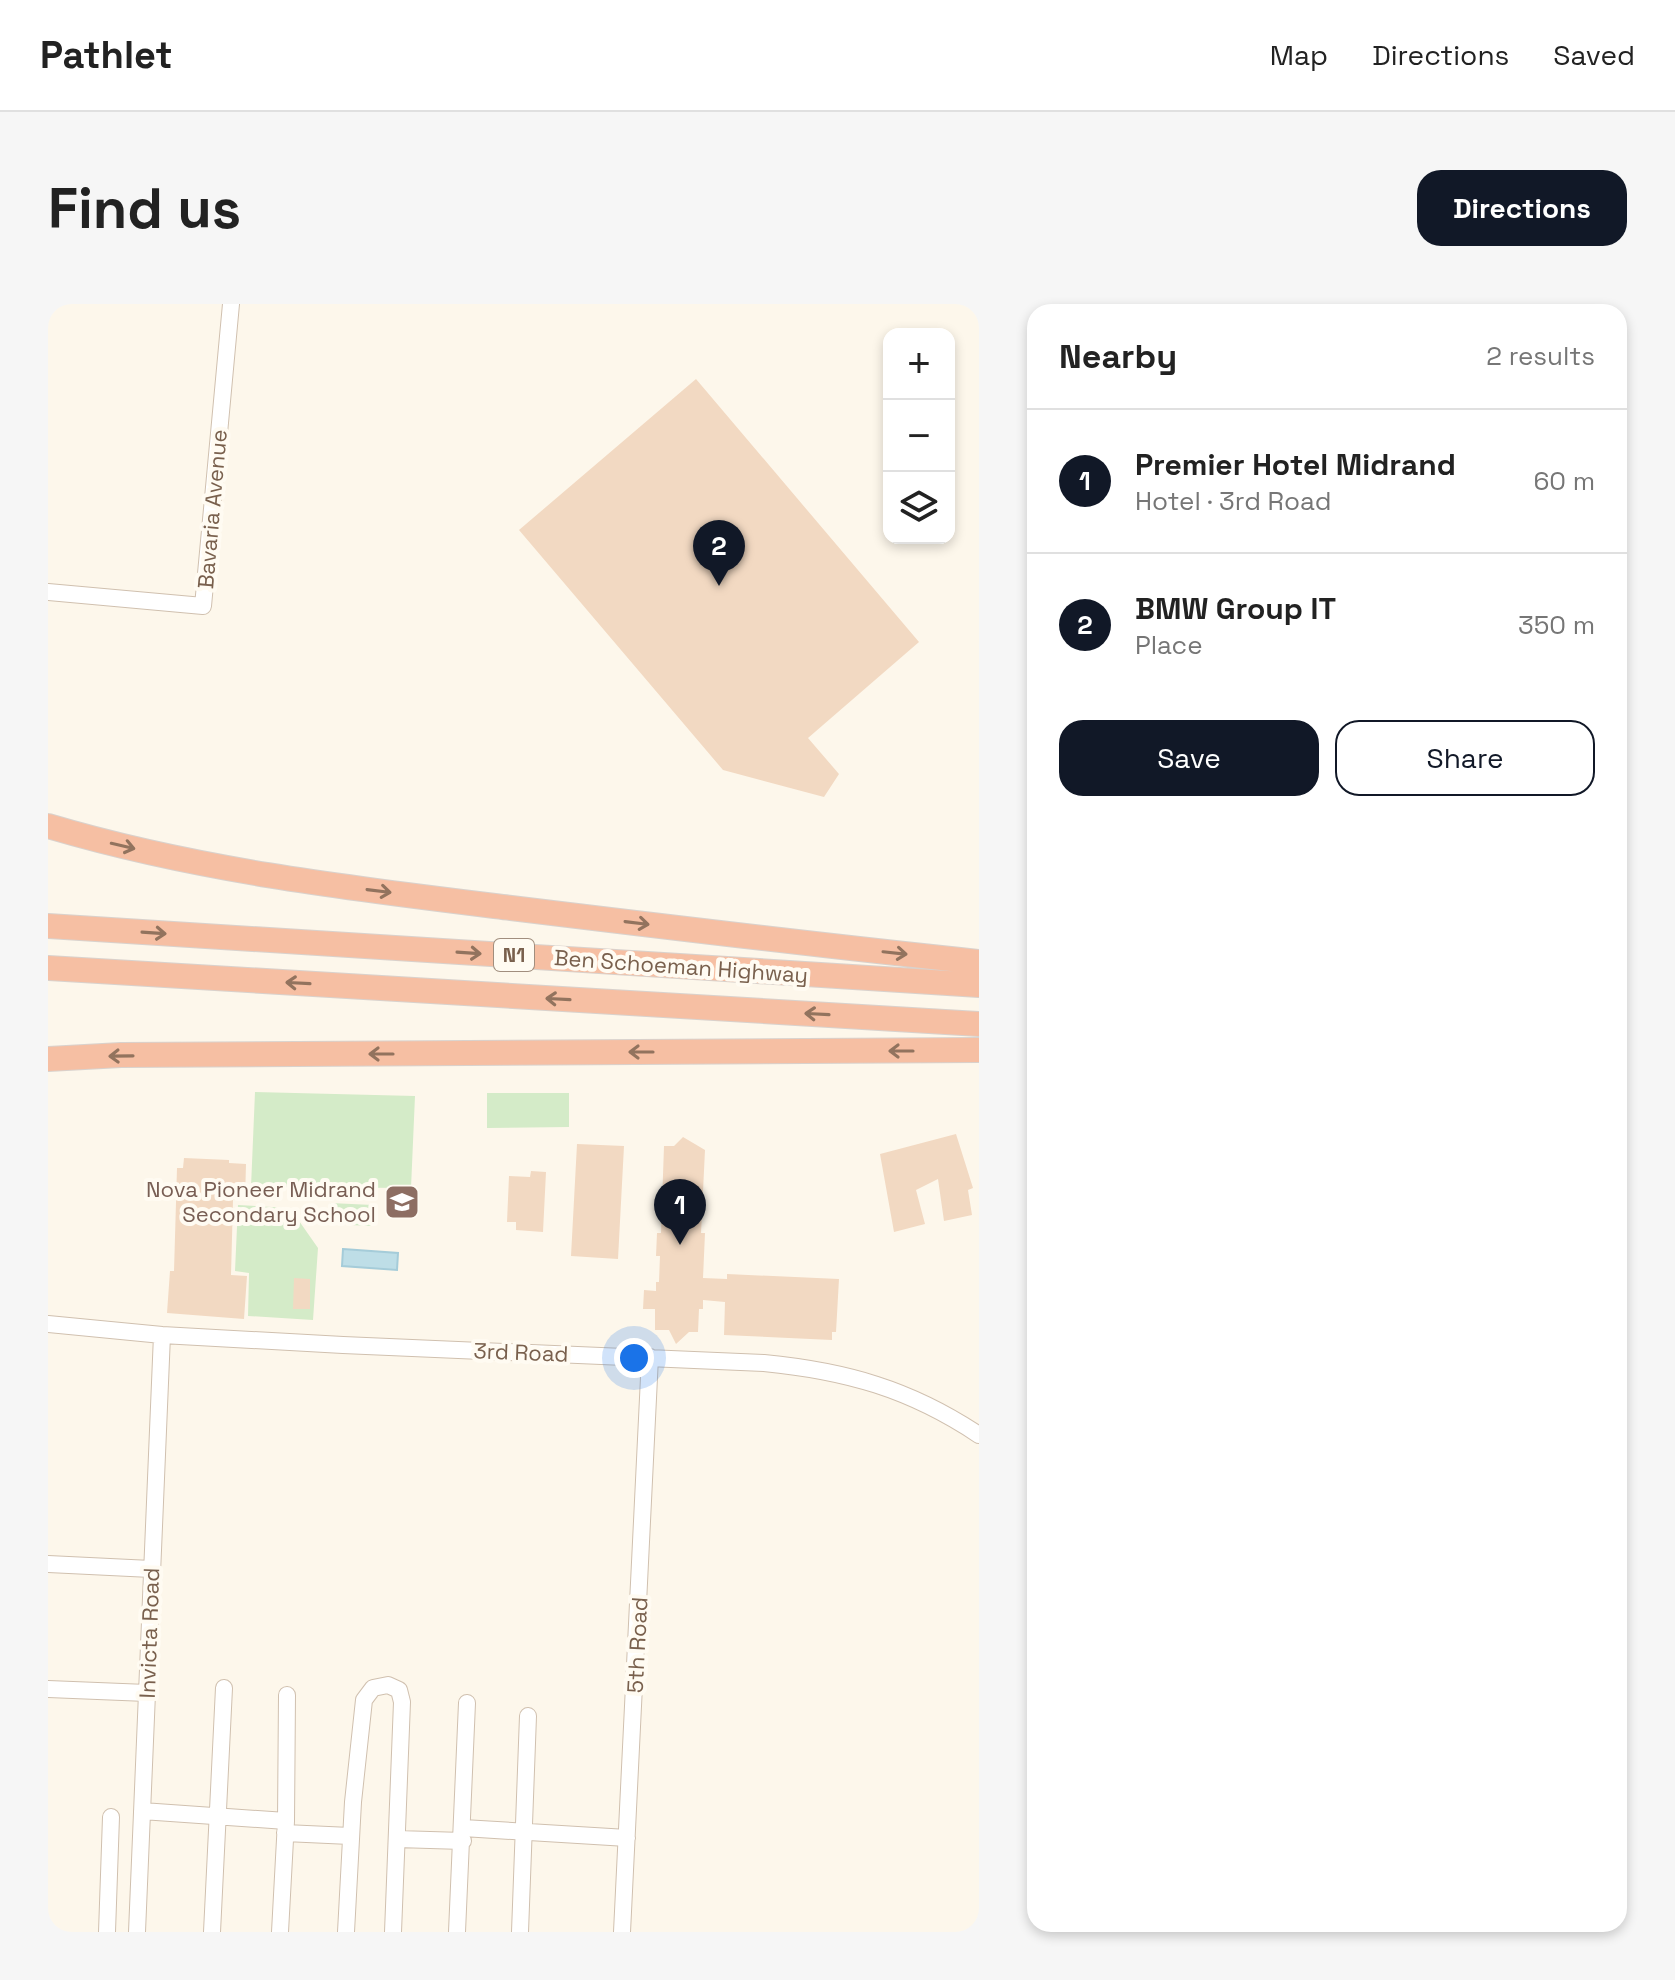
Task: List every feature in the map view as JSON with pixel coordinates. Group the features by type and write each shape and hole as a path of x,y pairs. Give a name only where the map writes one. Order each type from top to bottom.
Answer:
{"highway":[{"path":"48,826 252,874 756,938 979,962"},
{"name":"Ben Schoeman Highway","path":"48,926 979,985"},
{"name":"Ben Schoeman Highway","path":"48,968 979,1024"},
{"path":"48,1059 121,1055 979,1050"}],"street":[{"name":"Bavaria Avenue","path":"48,592 203,606 231,304"},
{"name":"3rd Road","path":"48,1324 162,1335 812,1367 857,1377 909,1395 943,1411 979,1435"},
{"name":"Invicta Road","path":"137,1932 162,1335"},
{"name":"5th Road","path":"622,1932 650,1357"},
{"path":"48,1564 151,1569"},
{"path":"346,1932 350,1836 364,1700 373,1688 388,1685 396,1688 401,1695 393,1932"},
{"path":"212,1932 224,1688"},
{"path":"48,1689 147,1693"},
{"path":"280,1932 287,1695"},
{"path":"457,1932 467,1703"},
{"path":"520,1932 528,1716"},
{"path":"142,1811 219,1817 350,1836"},
{"path":"107,1932 111,1817"},
{"path":"397,1839 526,1832 627,1838"}],"green space":[{"path":"255,1092 415,1096 411,1188 251,1187"},
{"path":"487,1093 569,1093 569,1127 487,1128"},
{"path":"330,1203 373,1205 371,1226 329,1224"},
{"path":"238,1205 290,1208 318,1248 313,1320 248,1316 249,1273 235,1271"}],"water":[{"path":"343,1249 398,1253 397,1270 342,1266"}],"building":[{"path":"696,379 919,642 808,738 839,774 824,797 723,770 519,530"},
{"path":"956,1134 973,1188 968,1190 972,1215 944,1221 938,1179 916,1190 925,1224 894,1232 880,1154"},
{"path":"683,1137 705,1150 701,1233 705,1233 703,1278 727,1279 727,1274 839,1279 836,1332 832,1332 832,1340 724,1335 725,1302 703,1300 703,1309 699,1309 698,1332 689,1332 676,1344 669,1330 655,1330 655,1309 643,1309 644,1290 656,1291 656,1282 659,1282 660,1256 656,1256 657,1233 661,1233 664,1146 674,1146"},
{"path":"577,1144 624,1146 618,1259 571,1256"},
{"path":"184,1158 246,1164 245,1200 233,1200 231,1275 247,1276 244,1319 167,1313 170,1271 174,1271 177,1168 183,1168"},
{"path":"531,1171 546,1172 543,1232 516,1230 516,1222 507,1222 509,1176 530,1177"},
{"path":"294,1278 310,1279 310,1309 293,1309"}],"place":[{"name":"BMW Group IT","path":"719,586"},
{"name":"Nova Pioneer Midrand Secondary School","path":"402,1202"},
{"name":"Premier Hotel Midrand","path":"680,1245"}]}
